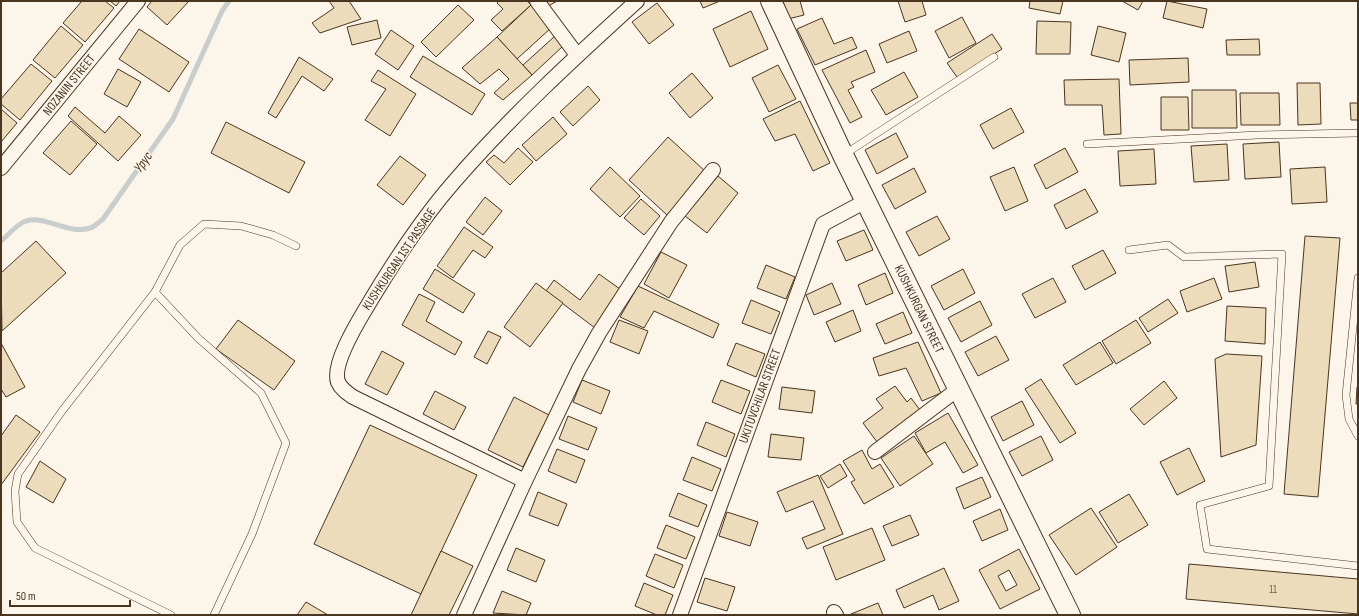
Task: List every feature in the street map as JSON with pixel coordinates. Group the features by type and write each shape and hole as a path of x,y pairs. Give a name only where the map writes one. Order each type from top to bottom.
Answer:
{"street":[{"name":"NOZANIN STREET","path":"1,168 138,1"},
{"path":"537,1 577,56"},
{"name":"KUSHKURGAN 1ST PASSAGE","path":"525,481 353,397 340,385 337,375 341,358 364,311 406,244 429,214 476,157 577,56 637,1"},
{"name":"KUSHKURGAN STREET","path":"771,1 843,155 1070,615"},
{"path":"464,615 525,481 579,369 599,333 671,222 714,170"},
{"name":"UKITUVCHILAR STREET","path":"680,615 823,224 866,201"},
{"path":"875,452 958,390"}],"lane":[{"path":"843,155 994,57"},
{"path":"1087,144 1257,135 1358,133"},
{"path":"171,615 35,548 17,522 15,492 18,474 62,411 155,292 180,245 204,224 241,226 273,235 296,246"},
{"path":"1129,250 1168,245 1184,257 1282,254 1269,486 1200,505 1207,549 1358,566"},
{"path":"1358,278 1346,395 1349,419 1358,436"},
{"path":"155,292 198,338 261,393 286,443 252,534 214,615"}],"building":[{"path":"82,1 105,1 114,8 85,42 63,23"},
{"path":"110,1 120,1 116,6"},
{"path":"152,1 189,1 167,25 147,7"},
{"path":"329,1 349,1 361,19 320,33 312,23 334,8"},
{"path":"499,1 527,1 531,5 502,31 491,20 503,9 497,3"},
{"path":"541,1 557,1 545,8"},
{"path":"700,1 720,1 703,8"},
{"path":"783,1 800,1 804,15 788,19"},
{"path":"898,1 922,1 926,15 905,22"},
{"path":"1030,1 1063,1 1060,14 1029,8"},
{"path":"1122,1 1143,1 1138,10"},
{"path":"1167,1 1207,9 1203,28 1163,18"},
{"path":"657,3 674,25 649,44 632,22"},
{"path":"458,5 474,20 436,57 421,42"},
{"path":"531,5 552,27 517,59 497,37"},
{"path":"751,11 768,49 730,67 713,29"},
{"path":"962,17 976,43 949,58 935,31"},
{"path":"822,18 834,44 852,37 857,48 815,65 797,29"},
{"path":"377,20 381,38 352,45 347,27"},
{"path":"1037,21 1071,22 1070,54 1036,54"},
{"path":"61,26 83,45 55,78 33,60"},
{"path":"1098,26 1126,33 1119,62 1091,55"},
{"path":"139,29 189,62 169,92 119,59"},
{"path":"391,30 414,46 398,70 375,54"},
{"path":"909,31 917,51 887,63 879,44"},
{"path":"992,34 1002,49 957,77 947,63"},
{"path":"555,36 563,46 532,75 523,65"},
{"path":"497,37 532,75 503,100 494,93 509,79 499,69 480,84 462,68"},
{"path":"1259,39 1260,55 1227,55 1226,40"},
{"path":"866,50 875,72 851,82 854,87 848,90 862,117 850,123 822,70"},
{"path":"423,56 485,94 472,115 410,77"},
{"path":"299,57 333,79 324,91 302,76 276,118 268,113"},
{"path":"1188,58 1189,82 1130,85 1129,60"},
{"path":"31,64 52,81 20,120 1,104 1,99"},
{"path":"778,65 796,99 769,112 752,78"},
{"path":"118,69 141,82 127,107 104,94"},
{"path":"378,70 416,94 390,136 365,120 386,89 371,81"},
{"path":"904,72 918,97 886,115 871,90"},
{"path":"692,73 713,98 690,118 669,93"},
{"path":"1119,79 1121,134 1104,135 1102,105 1065,105 1064,80"},
{"path":"1297,83 1320,83 1321,124 1298,125"},
{"path":"588,86 600,100 573,126 560,112"},
{"path":"1192,90 1236,90 1237,128 1192,128"},
{"path":"1240,93 1279,93 1280,125 1241,125"},
{"path":"1161,97 1188,97 1189,130 1161,130"},
{"path":"800,101 830,163 813,171 795,134 775,141 763,119"},
{"path":"1350,103 1358,103 1358,120 1351,120"},
{"path":"75,107 105,133 119,116 141,135 118,161 68,116"},
{"path":"1011,108 1024,132 993,149 980,125"},
{"path":"1,109 17,123 1,142"},
{"path":"553,117 567,134 536,161 522,145"},
{"path":"71,121 97,144 70,175 43,153"},
{"path":"226,122 305,162 289,193 211,153"},
{"path":"896,133 908,157 877,174 865,150"},
{"path":"668,137 706,172 667,215 629,180"},
{"path":"1279,142 1281,177 1245,179 1243,144"},
{"path":"1227,144 1229,180 1194,182 1191,146"},
{"path":"518,148 533,162 510,185 486,162 494,155 504,163"},
{"path":"1065,148 1078,172 1046,189 1034,165"},
{"path":"1154,149 1156,184 1120,186 1118,151"},
{"path":"400,156 426,175 403,205 377,185"},
{"path":"610,167 640,196 620,217 590,189"},
{"path":"1014,167 1028,201 1005,211 990,177"},
{"path":"1325,167 1327,202 1292,204 1290,169"},
{"path":"914,168 926,192 895,209 882,185"},
{"path":"718,176 738,193 707,233 685,216"},
{"path":"1085,189 1098,212 1066,229 1054,205"},
{"path":"485,197 502,211 483,235 466,222"},
{"path":"641,199 660,216 644,235 624,218"},
{"path":"937,216 950,239 919,256 906,232"},
{"path":"464,227 493,247 485,258 473,250 453,278 437,266"},
{"path":"864,230 873,250 846,261 837,241"},
{"path":"1305,236 1340,238 1318,497 1284,494"},
{"path":"36,241 66,273 2,331 1,273"},
{"path":"1103,250 1116,273 1085,290 1072,266"},
{"path":"661,252 687,265 669,298 644,284"},
{"path":"1255,262 1259,287 1229,292 1225,266"},
{"path":"766,265 795,277 786,299 757,288"},
{"path":"435,269 475,294 463,313 423,289"},
{"path":"963,269 975,293 944,310 931,286"},
{"path":"885,273 893,293 866,305 858,285"},
{"path":"599,274 620,289 595,328 546,291 554,280 580,300"},
{"path":"1053,278 1066,302 1035,318 1022,294"},
{"path":"1214,278 1222,299 1187,312 1180,291"},
{"path":"536,283 563,303 530,347 504,327"},
{"path":"832,283 841,304 814,315 806,295"},
{"path":"638,286 719,324 713,338 654,311 644,328 620,317"},
{"path":"419,294 435,302 426,321 462,342 455,355 402,325"},
{"path":"1168,299 1178,313 1148,332 1139,318"},
{"path":"751,300 780,312 771,334 742,323"},
{"path":"980,301 992,325 961,342 948,318"},
{"path":"1227,306 1266,308 1265,344 1225,341"},
{"path":"853,310 861,331 835,342 826,322"},
{"path":"903,312 912,333 885,344 876,324"},
{"path":"238,320 295,361 274,390 216,349"},
{"path":"619,320 648,331 639,354 610,342"},
{"path":"1136,320 1151,343 1116,364 1102,341"},
{"path":"488,331 501,337 487,364 474,357"},
{"path":"996,336 1009,360 978,376 965,352"},
{"path":"918,342 941,393 922,401 906,368 879,376 873,358"},
{"path":"1100,342 1113,363 1076,385 1063,365"},
{"path":"1,343 25,387 6,397 1,389"},
{"path":"736,343 765,354 756,377 727,365"},
{"path":"382,351 404,363 387,395 365,384"},
{"path":"1226,354 1262,356 1256,445 1221,457 1215,359"},
{"path":"1041,379 1076,433 1060,443 1025,389"},
{"path":"582,380 610,391 601,414 573,402"},
{"path":"721,380 750,391 741,414 712,402"},
{"path":"1164,381 1177,398 1144,425 1130,409"},
{"path":"895,386 907,402 911,398 920,410 877,442 863,423 883,408 876,399"},
{"path":"782,387 815,391 812,413 779,409"},
{"path":"1357,387 1358,404 1356,404"},
{"path":"435,391 466,407 454,430 423,414"},
{"path":"514,397 549,415 523,467 488,450"},
{"path":"1022,401 1034,425 1003,441 991,417"},
{"path":"948,413 978,465 963,473 945,442 926,453 915,433"},
{"path":"16,415 40,432 1,485 1,436"},
{"path":"568,416 597,428 588,450 559,439"},
{"path":"706,422 735,434 726,457 697,445"},
{"path":"370,425 477,475 421,594 314,544"},
{"path":"771,434 804,438 801,460 768,457"},
{"path":"914,436 933,464 900,486 881,458"},
{"path":"1041,436 1053,460 1022,476 1009,452"},
{"path":"1189,448 1205,481 1177,495 1160,462"},
{"path":"557,449 585,460 576,483 548,471"},
{"path":"862,450 872,469 880,464 894,487 864,504 851,482 855,480 843,461"},
{"path":"692,457 721,469 712,491 683,480"},
{"path":"40,461 66,479 53,503 26,487"},
{"path":"840,464 847,476 828,488 820,476"},
{"path":"818,475 843,534 807,549 802,538 825,529 813,501 786,512 777,492"},
{"path":"982,477 991,497 964,509 956,488"},
{"path":"538,492 567,504 558,526 529,515"},
{"path":"678,493 707,505 698,527 669,516"},
{"path":"1129,494 1148,525 1118,543 1099,512"},
{"path":"1091,508 1117,547 1076,575 1049,535"},
{"path":"1000,509 1008,530 982,541 973,521"},
{"path":"727,512 758,522 750,546 719,536"},
{"path":"910,515 919,535 892,546 883,526"},
{"path":"666,525 695,537 686,559 657,548"},
{"path":"872,528 885,560 836,580 823,547"},
{"path":"516,548 545,560 536,582 507,570"},
{"path":"1019,549 1040,589 1000,609 979,570","holes":["1009,570 1017,585 1006,591 998,576"]},
{"path":"441,551 473,566 449,615 411,615"},
{"path":"655,554 683,565 674,588 646,576"},
{"path":"1189,564 1358,579 1358,614 1186,599"},
{"path":"944,568 959,601 939,610 933,595 904,608 896,590"},
{"path":"705,578 735,587 727,611 697,602"},
{"path":"644,583 673,595 665,615 657,615 635,606"},
{"path":"502,591 531,603 526,615 493,613"},
{"path":"306,602 328,615 297,615"},
{"path":"878,603 883,615 851,614"}],"waterway":[{"name":"Урус","path":"1,241 16,227 26,221 34,220 49,222 74,229 82,229 94,227 103,219 173,119 222,11 229,1"}]}
